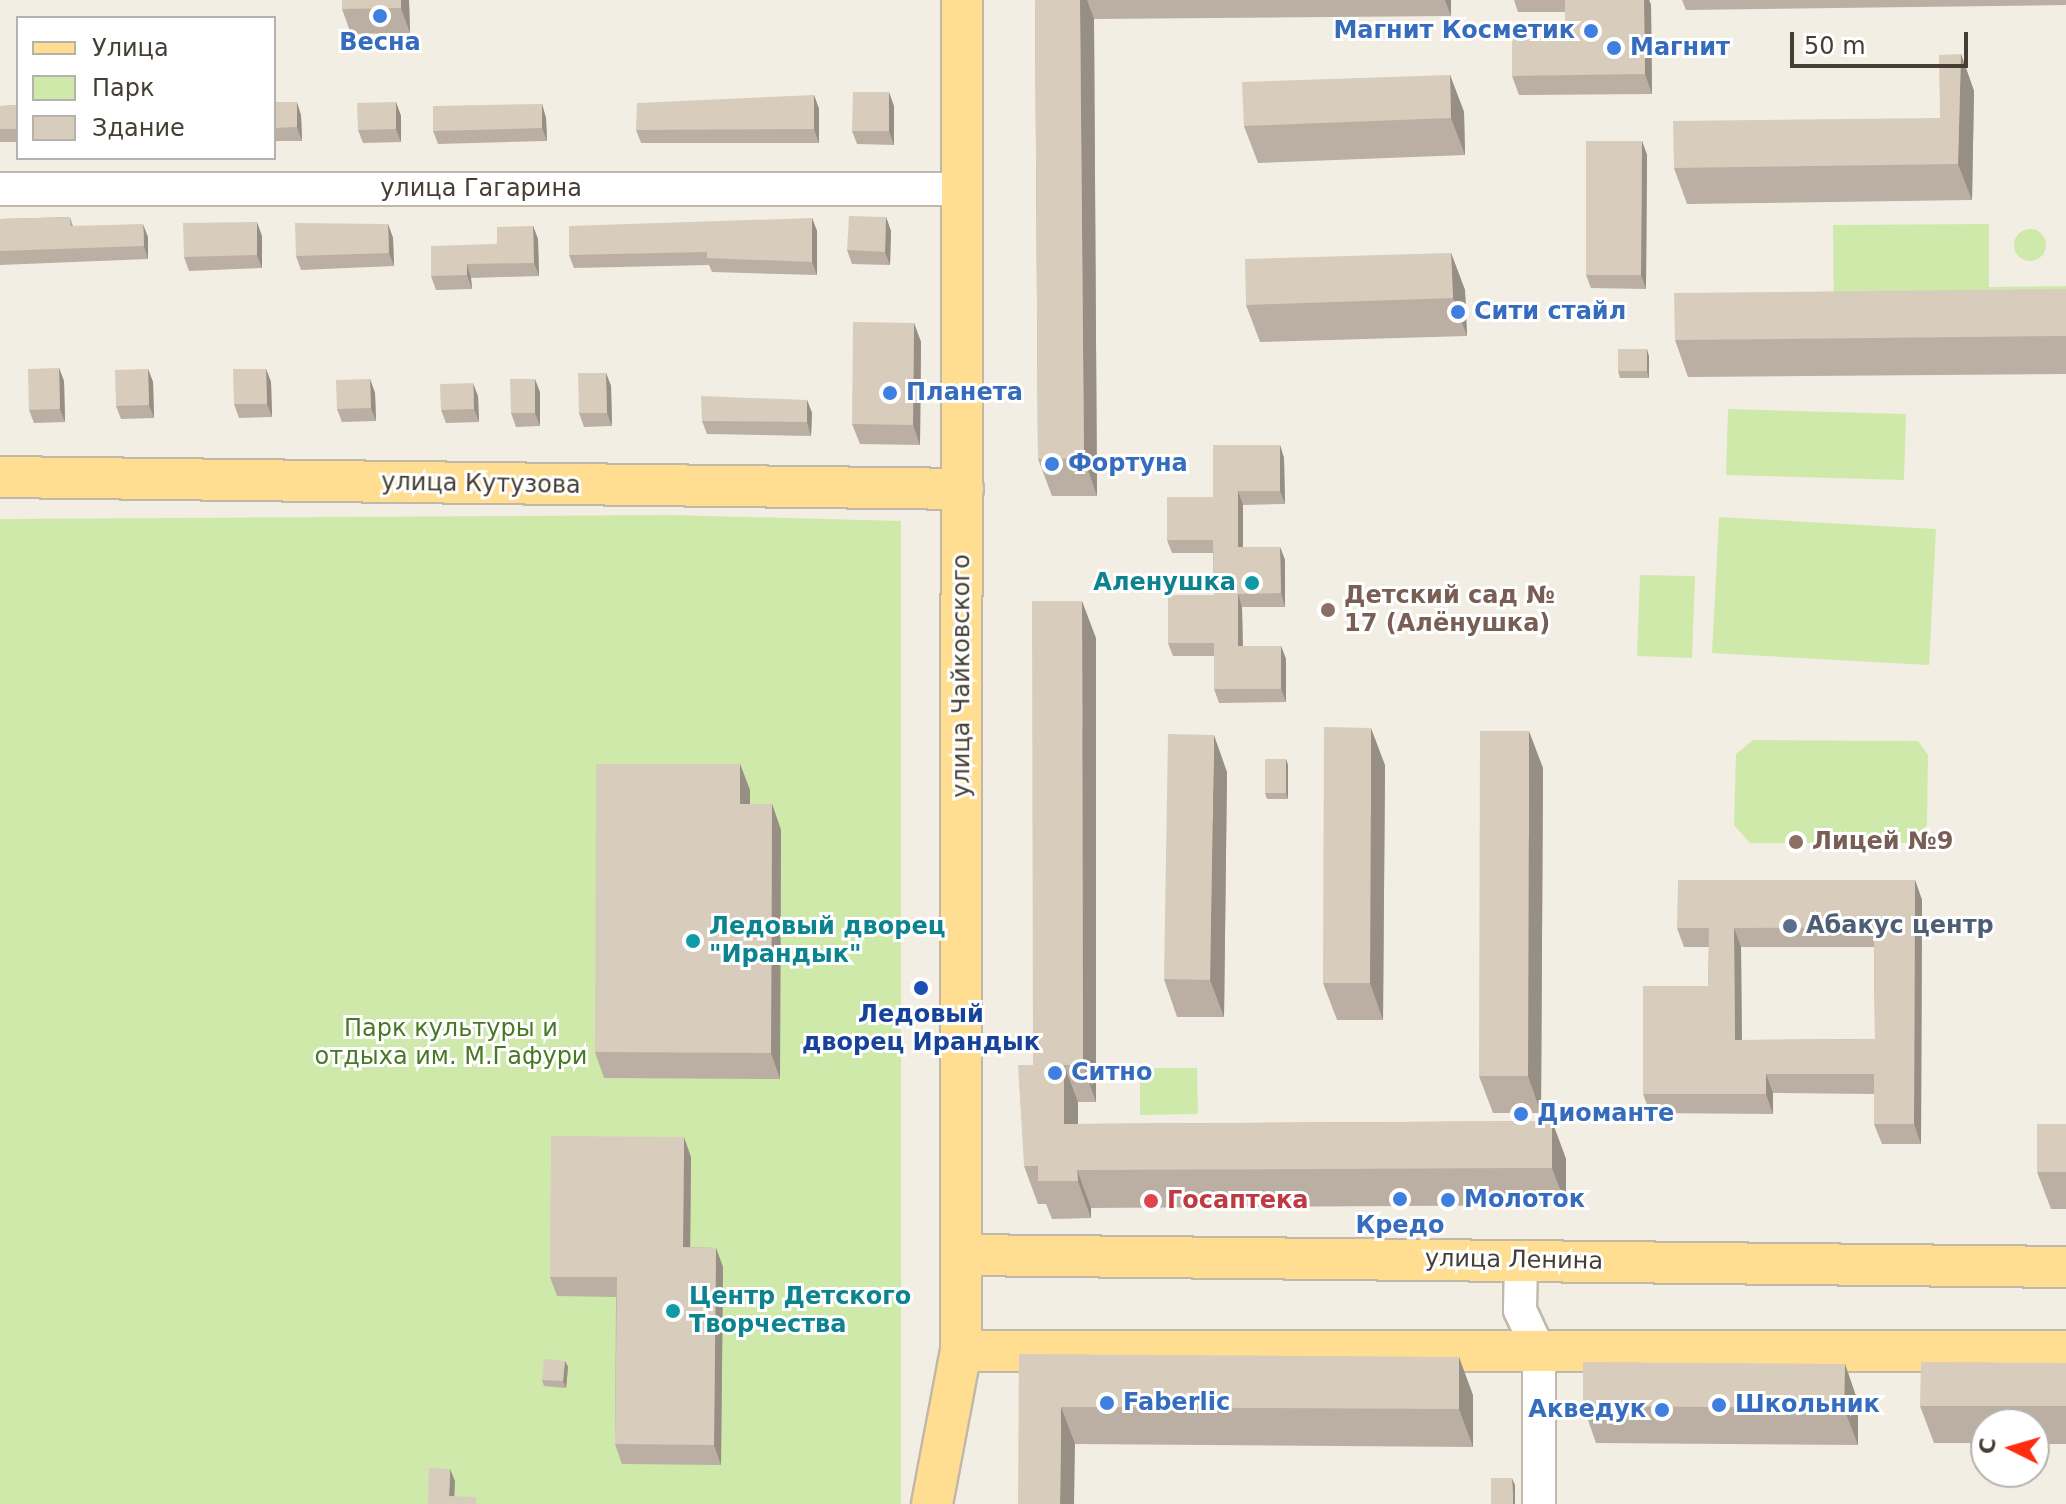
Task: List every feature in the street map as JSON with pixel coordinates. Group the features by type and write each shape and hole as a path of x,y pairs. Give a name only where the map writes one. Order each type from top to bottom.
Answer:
{"main road":[{"name":"улица Чайковского","path":"932,1504 961,1351 962,0"},
{"name":"улица Кутузова","path":"0,477 963,489"},
{"name":"улица Ленина","path":"961,1255 2066,1267"},
{"path":"961,1351 2066,1351"}],"street":[{"name":"улица Гагарина","path":"0,189 962,189"},
{"path":"1521,1261 1520,1310 1539,1351 1539,1504"}],"green space":[{"path":"1989,224 1989,287 2066,286 2066,323 1834,325 1833,225"},
{"path":"2030,229 2041,234 2046,245 2041,256 2030,261 2019,256 2014,245 2019,234"},
{"path":"1728,409 1906,414 1904,480 1726,475"},
{"name":"Парк культуры и отдыха им. М.Гафури","path":"671,515 901,521 901,1504 0,1504 0,519"},
{"path":"1719,517 1936,529 1929,665 1712,653"},
{"path":"1640,575 1695,576 1692,658 1637,656"},
{"path":"1753,740 1918,741 1928,755 1927,825 1912,843 1750,843 1734,825 1736,754"},
{"path":"1140,1068 1197,1068 1198,1114 1140,1115"}],"building":[{"path":"342,0 401,0 401,8 342,9"},
{"path":"1035,0 1080,0 1084,458 1038,459"},
{"path":"1565,0 1644,0 1645,74 1512,76 1512,39 1565,38"},
{"path":"1961,54 1958,164 1674,168 1673,121 1940,118 1939,55"},
{"path":"1450,75 1451,118 1244,126 1242,82"},
{"path":"853,92 889,92 889,131 852,131"},
{"path":"814,95 814,129 636,130 637,103"},
{"path":"276,102 297,102 297,127 276,128"},
{"path":"396,102 396,129 358,130 357,103"},
{"path":"542,104 542,128 433,131 433,106"},
{"path":"16,105 16,129 0,129 0,106"},
{"path":"1586,141 1642,141 1641,275 1586,275"},
{"path":"849,216 886,217 885,252 847,250"},
{"path":"70,217 70,226 143,224 144,246 0,251 0,219"},
{"path":"812,218 812,262 707,258 707,252 569,255 569,226"},
{"path":"257,222 257,255 184,257 183,223"},
{"path":"295,223 388,224 389,253 296,256"},
{"path":"533,226 534,263 467,264 467,275 431,276 431,246 497,244 497,227"},
{"path":"1451,253 1453,298 1246,305 1245,259"},
{"path":"2066,289 2066,336 1675,340 1674,293"},
{"name":"Планета","path":"853,322 914,323 913,425 852,424"},
{"path":"1618,349 1647,349 1647,371 1618,371"},
{"path":"59,368 60,409 29,410 28,369"},
{"path":"148,369 149,405 116,406 115,370"},
{"path":"233,369 266,369 267,404 234,404"},
{"path":"578,373 606,373 607,413 579,413"},
{"path":"370,379 371,408 337,409 336,380"},
{"path":"510,379 535,379 535,413 511,413"},
{"path":"473,383 474,409 441,410 440,384"},
{"path":"701,396 807,400 807,422 702,421"},
{"name":"Аленушка","path":"1213,445 1280,445 1280,491 1238,491 1238,547 1280,547 1281,593 1238,594 1238,646 1281,646 1281,689 1214,689 1214,643 1168,643 1168,595 1214,595 1213,540 1167,540 1167,497 1213,497"},
{"path":"1032,601 1082,601 1083,1065 1064,1065 1064,1124 1552,1121 1552,1168 1077,1170 1078,1181 1038,1181 1038,1166 1024,1166 1018,1065 1033,1065"},
{"path":"1324,727 1371,728 1370,983 1323,983"},
{"path":"1480,731 1529,731 1528,1076 1479,1076"},
{"path":"1168,734 1214,735 1210,980 1164,979"},
{"path":"1265,759 1286,759 1286,793 1265,793"},
{"name":"Ледовый дворец \"Ирандык\"","path":"596,764 740,764 740,804 772,804 771,1053 595,1052"},
{"name":"Лицей №9","path":"1678,880 1915,880 1914,1124 1874,1124 1874,1074 1766,1074 1766,1094 1643,1094 1643,986 1708,986 1709,928 1677,928","holes":["1874,927 1875,1039 1735,1040 1734,928"]},
{"path":"2037,1124 2066,1124 2066,1172 2037,1172"},
{"name":"Центр Детского Творчества","path":"551,1136 684,1137 683,1247 716,1248 714,1445 615,1444 617,1277 550,1277"},
{"path":"1019,1354 1459,1357 1459,1409 1061,1407 1060,1504 1018,1504"},
{"path":"544,1359 565,1361 563,1381 542,1380"},
{"path":"1583,1362 1845,1364 1844,1408 1583,1406"},
{"path":"1921,1362 2066,1363 2066,1406 1920,1406"},
{"path":"429,1468 450,1469 449,1496 476,1497 476,1504 428,1504"},
{"path":"1491,1478 1512,1478 1513,1504 1491,1504"}],"place":[{"name":"Весна","path":"380,16"},
{"name":"Магнит Косметик","path":"1591,31"},
{"name":"Магнит","path":"1614,48"},
{"name":"Сити стайл","path":"1458,312"},
{"name":"Планета","path":"890,393"},
{"name":"Фортуна","path":"1052,464"},
{"name":"Аленушка","path":"1252,583"},
{"name":"Детский сад № 17 (Алёнушка)","path":"1328,610"},
{"name":"Лицей №9","path":"1796,842"},
{"name":"Абакус центр","path":"1790,926"},
{"name":"Ледовый дворец \"Ирандык\"","path":"693,941"},
{"name":"Ледовый дворец Ирандык","path":"921,988"},
{"name":"Ситно","path":"1055,1073"},
{"name":"Диоманте","path":"1521,1114"},
{"name":"Кредо","path":"1400,1199"},
{"name":"Молоток","path":"1448,1200"},
{"name":"Госаптека","path":"1151,1201"},
{"name":"Центр Детского Творчества","path":"673,1311"},
{"name":"Faberlic","path":"1107,1403"},
{"name":"Школьник","path":"1719,1405"},
{"name":"Акведук","path":"1662,1410"}]}
